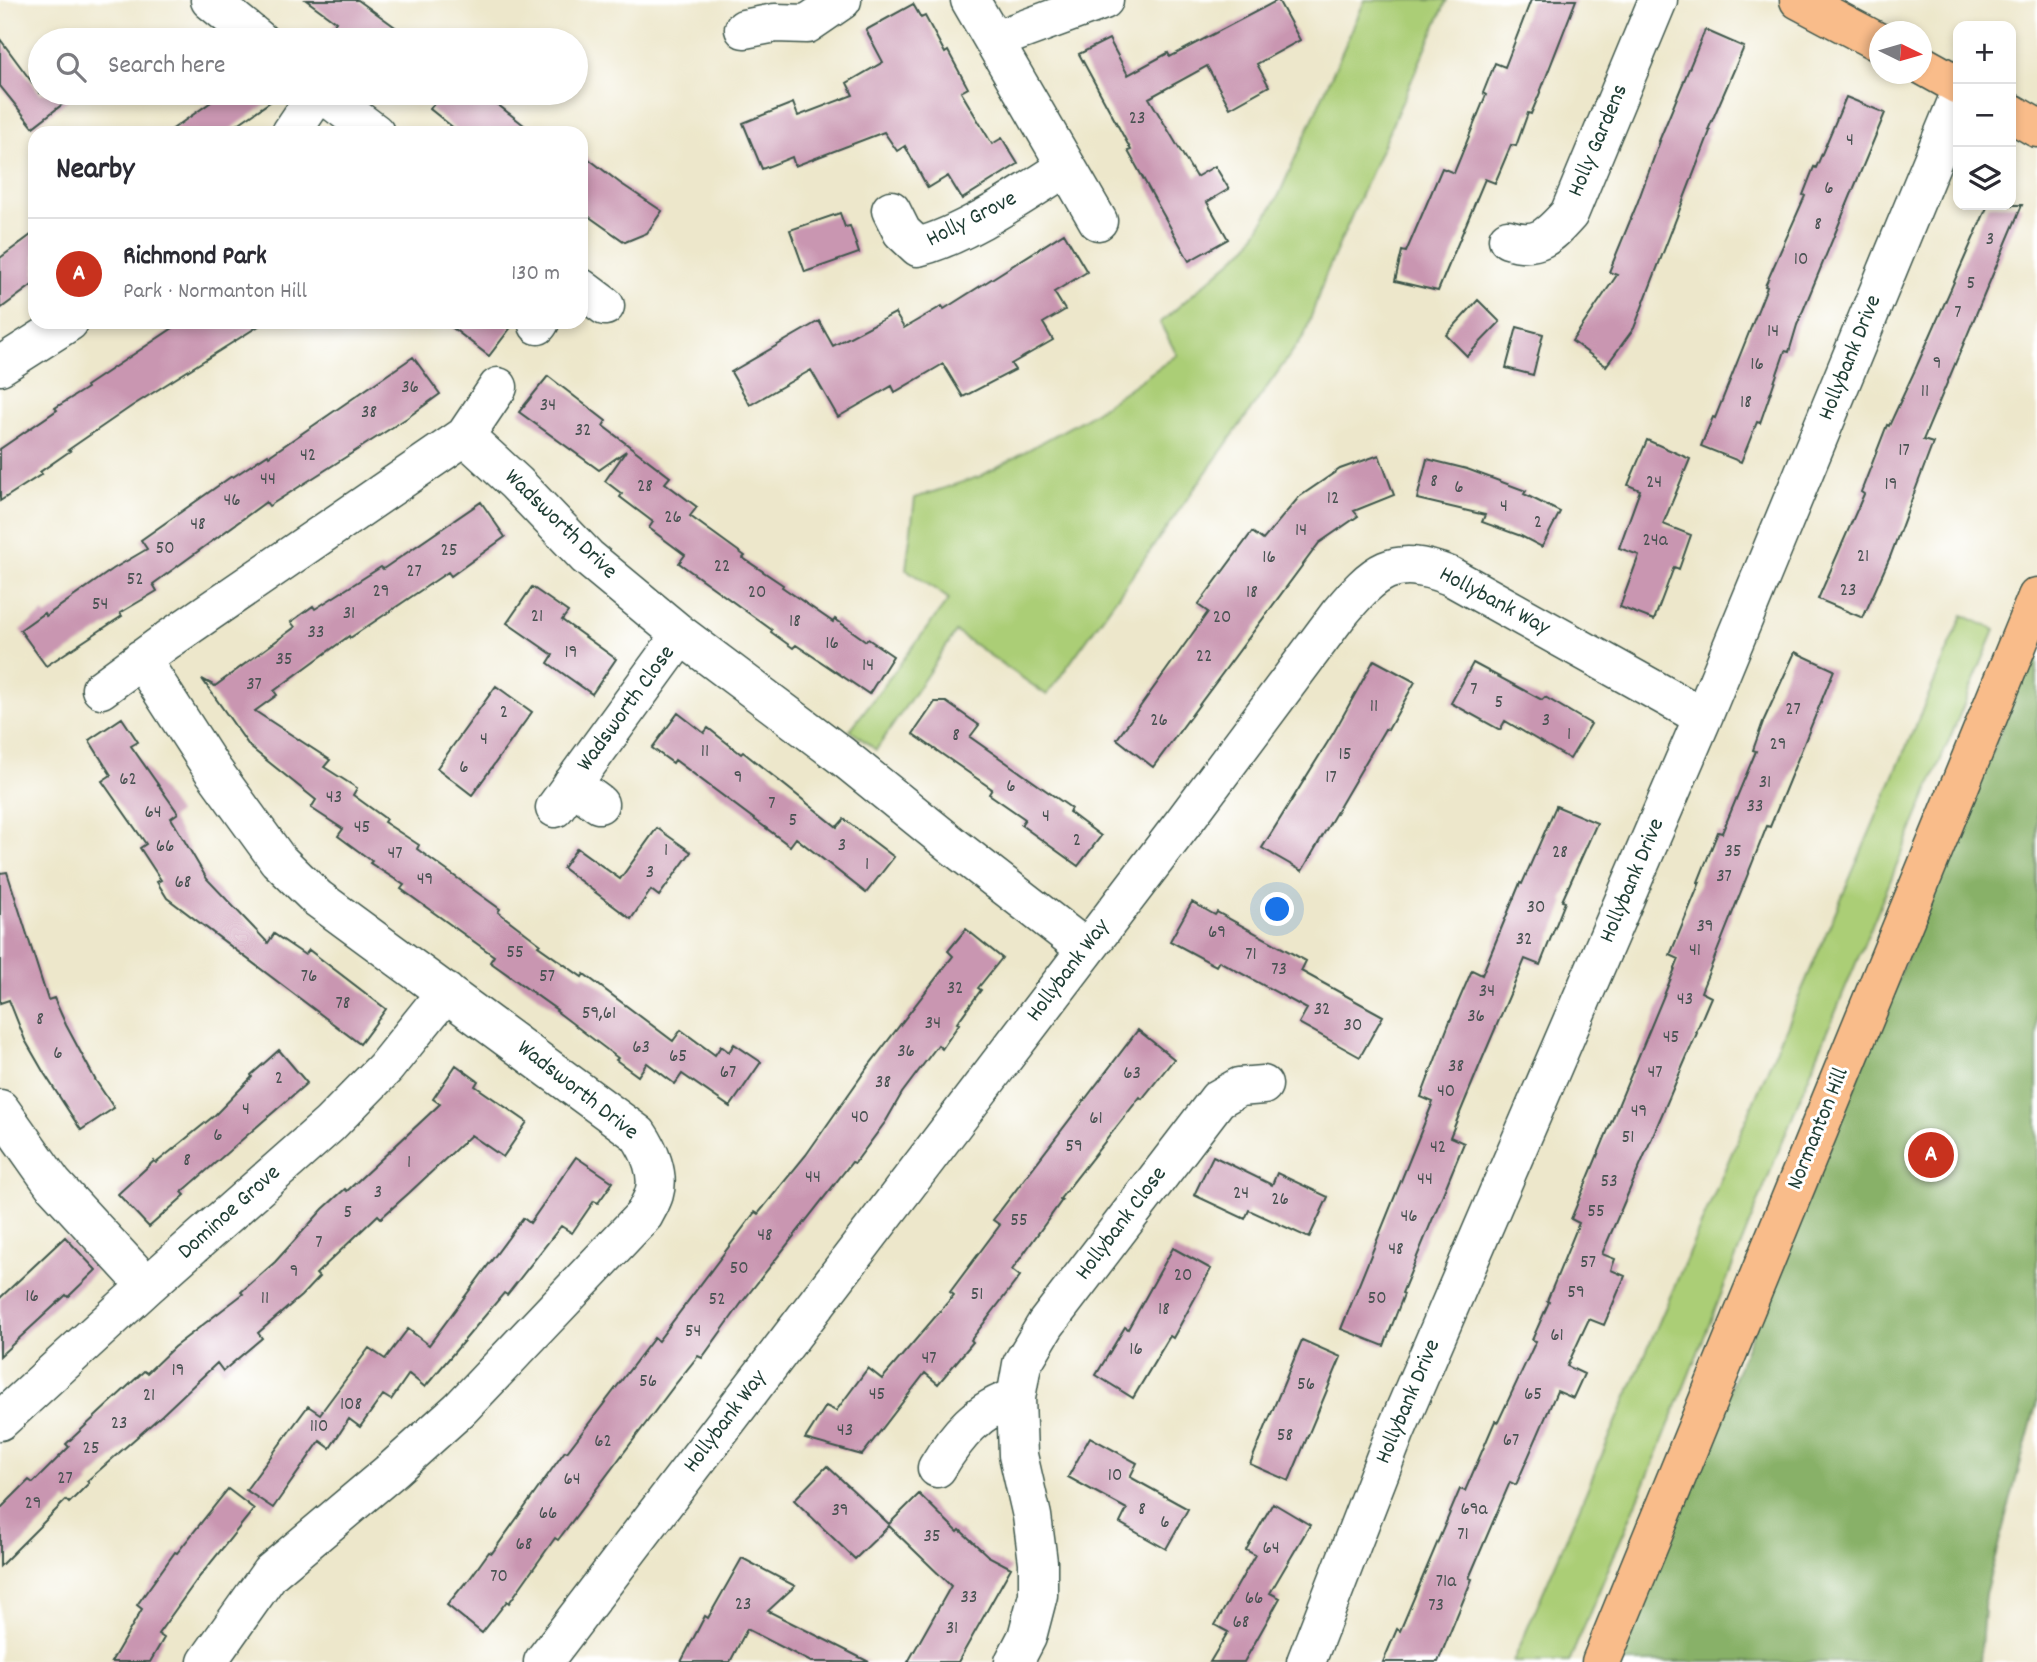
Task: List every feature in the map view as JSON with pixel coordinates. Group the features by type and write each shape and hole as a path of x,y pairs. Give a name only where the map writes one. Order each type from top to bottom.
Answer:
{"main road":[{"path":"1823,5 1869,36"},
{"path":"1932,71 1956,84"},
{"path":"2016,116 2037,128"},
{"name":"Normanton Hill","path":"1601,1662 2037,597"}],"street":[{"path":"210,0 244,28"},
{"path":"744,29 775,23 807,24 842,0"},
{"path":"970,0 1098,221"},
{"path":"995,40 1104,0"},
{"name":"Holly Gardens","path":"1508,239 1522,244 1547,238 1569,214 1658,0"},
{"path":"296,126 311,105"},
{"path":"337,105 366,126"},
{"name":"Hollybank Drive","path":"1306,1662 1395,1433 1703,718 1953,111"},
{"name":"Holly Grove","path":"891,210 902,232 918,247 937,242 1065,168"},
{"path":"0,366 57,329"},
{"path":"101,689 465,436 498,387"},
{"name":"Wadsworth Drive","path":"465,436 516,483 587,557 681,635 842,756 1086,949"},
{"name":"Hollybank Way","path":"542,1662 1360,588 1380,573 1403,564 1428,567 1450,576 1703,718"},
{"name":"Wadsworth Close","path":"576,799 681,635"},
{"name":"Wadsworth Drive","path":"141,659 212,769 278,860 317,898 638,1134 649,1150 654,1173 655,1193 644,1215 460,1409 270,1573 207,1662"},
{"name":"Dominoe Grove","path":"0,1421 329,1125 385,1068 446,992"},
{"name":"Hollybank Close","path":"1014,1662 1027,1637 1038,1595 1038,1562 1032,1516 1018,1455 1016,1398 1022,1364 1046,1324 1217,1099 1239,1087 1263,1085"},
{"path":"0,1109 53,1184 147,1286"},
{"path":"937,1468 946,1452 974,1419 1000,1403 1016,1398"}],"green space":[{"path":"1365,0 1447,0 1326,274 1305,334 1047,695 956,632 876,750 850,730 949,599 906,569 915,498 981,476 1086,418 1177,355 1160,323 1249,245 1279,195"},
{"path":"1963,615 1995,630 1801,1095 1658,1452 1569,1662 1513,1662"},
{"path":"2037,642 2037,1402 1985,1594 1980,1662 1617,1662"}],"building":[{"path":"306,0 358,0 396,28 332,28 336,22"},
{"path":"1278,0 1300,40 1257,64 1269,86 1230,108 1207,66 1149,98 1196,177 1215,166 1229,189 1207,202 1228,239 1189,261 1128,151 1131,150 1079,54 1109,39 1128,75 1168,53 1170,57"},
{"path":"1531,0 1576,0 1516,146 1511,145 1495,183 1485,179 1438,291 1395,281 1402,251 1406,252 1442,168 1454,173 1486,95 1483,93 1495,63 1505,67"},
{"path":"913,4 921,18 925,16 945,53 948,51 968,88 961,92 992,144 1002,138 1018,164 962,199 948,176 928,188 905,146 897,151 884,132 795,166 792,157 762,169 743,123 793,103 798,116 853,95 847,83 883,62 866,30"},
{"path":"1705,30 1744,47 1708,130 1710,131 1634,328 1606,366 1572,341 1617,275 1609,272"},
{"path":"0,39 28,77 28,105 61,105 32,126 0,86"},
{"path":"1846,97 1885,113 1797,325 1789,352 1785,351 1760,423 1757,422 1741,462 1701,446 1713,417 1715,418 1767,287 1765,286 1805,196 1803,195 1814,167 1816,168"},
{"path":"207,105 266,105 235,126 177,126"},
{"path":"433,105 498,105 525,126 451,126 430,109"},
{"path":"588,158 662,211 647,233 625,242 588,216"},
{"path":"2016,205 2022,205 1923,440 1933,443 1890,557 1863,618 1818,599 1864,494 1861,492 1887,425 1889,426 1986,210 2016,210"},
{"path":"840,213 845,227 850,226 859,253 805,272 790,230"},
{"path":"1064,233 1087,272 1054,292 1065,310 1043,323 1053,340 1011,364 1015,370 963,397 943,364 895,392 892,386 838,417 811,370 750,405 731,372 819,321 833,346 895,313 904,328 942,306 944,309"},
{"path":"28,237 28,288 0,309 0,258"},
{"path":"1478,300 1500,322 1467,356 1446,335"},
{"path":"1517,327 1543,334 1533,375 1506,368"},
{"path":"172,329 254,329 132,406 68,450 70,451 40,472 42,474 0,501 0,449 57,410 55,408 87,388 86,386"},
{"path":"454,329 510,329 489,356"},
{"path":"413,357 440,394 269,506 266,502 153,584 157,591 120,613 122,616 46,666 20,630 44,613 46,616 113,569 147,549 141,540 232,476 268,454 269,456"},
{"path":"548,376 606,421 603,426 670,477 665,483 697,507 690,516 745,556 743,558 783,585 782,587 833,622 835,619 893,656 869,694 796,645 793,648 679,563 685,555 649,528 653,522 620,497 622,494 605,481 626,451 599,470 519,412"},
{"path":"1647,440 1690,459 1663,524 1691,535 1679,569 1674,567 1654,620 1620,607 1639,555 1619,548 1640,490 1628,485"},
{"path":"1379,455 1394,495 1354,511 1358,516 1319,543 1153,767 1117,739 1208,612 1198,605 1252,532 1263,540 1299,497 1340,469"},
{"path":"1427,459 1467,469 1526,491 1524,494 1560,512 1542,547 1482,522 1485,515 1417,499"},
{"path":"481,502 505,537 451,576 448,572 350,638 349,636 274,691 277,695 255,711 330,760 324,767 357,788 353,795 386,819 384,822 419,845 417,849 500,909 498,912 540,944 538,946 582,977 584,974 673,1041 681,1030 715,1055 721,1046 729,1052 734,1044 761,1062 730,1107 682,1074 675,1084 647,1063 638,1076 557,1010 490,962 494,956 401,889 404,885 370,863 372,861 338,836 343,829 311,808 316,800 250,747 202,679 215,686 295,627 291,622 313,606 315,609 381,567 383,569"},
{"path":"532,587 568,612 562,620 616,659 592,694 548,663 553,655 507,623"},
{"path":"1795,652 1834,670 1770,827 1767,826 1701,992 1711,997 1697,1033 1602,1254 1615,1259 1611,1270 1625,1276 1604,1325 1589,1319 1567,1366 1584,1374 1573,1398 1557,1391 1516,1485 1510,1482 1469,1578 1472,1579 1438,1662 1383,1662 1397,1629 1400,1631 1460,1489 1465,1491 1495,1421 1498,1422 1536,1341 1532,1340 1579,1223 1571,1219 1679,959 1670,955 1718,832 1722,833 1756,751 1753,750 1763,722"},
{"path":"1374,660 1415,682 1302,871 1262,848 1334,732"},
{"path":"1473,663 1542,700 1545,697 1591,724 1570,759 1505,721 1500,730 1451,703"},
{"path":"496,686 532,712 472,795 437,768"},
{"path":"935,702 946,702 979,725 970,737 1071,808 1069,812 1101,836 1078,866 1021,825 1025,819 989,794 992,789 913,734"},
{"path":"678,713 704,733 708,728 741,754 743,752 837,827 844,819 894,857 866,893 796,838 790,846 675,760 673,763 652,748"},
{"path":"122,718 138,742 131,746 178,813 171,818 207,879 268,943 274,934 305,955 309,950 386,1009 360,1044 167,898 157,882 161,880 140,848 146,844 102,781 111,775 89,740"},
{"path":"1556,806 1597,823 1562,901 1565,902 1540,965 1525,959 1450,1137 1464,1143 1402,1293 1404,1294 1384,1346 1341,1329 1433,1102 1421,1097 1450,1021 1472,970 1482,975"},
{"path":"657,828 691,852 659,896 651,890 631,919 563,868 577,848 620,879"},
{"path":"7,872 48,1000 54,998 96,1081 114,1108 81,1130 25,1040 9,1000 0,1003 0,873"},
{"path":"1192,902 1215,915 1217,912 1306,961 1301,971 1383,1016 1360,1057 1299,1023 1307,1009 1219,961 1216,966 1170,941"},
{"path":"966,929 1002,958 978,988 981,990 942,1049 938,1045 855,1163 852,1162 702,1358 698,1356 674,1386 558,1540 555,1538 509,1603 507,1601 482,1633 447,1605 489,1552 492,1553 565,1451 567,1452 654,1338 658,1341 755,1212 758,1214 806,1155 867,1068 953,956 948,951"},
{"path":"1138,1030 1174,1059 1142,1099 1140,1097 1060,1199 1062,1200 1012,1270 1020,1276 971,1340 973,1342 938,1384 925,1373 862,1455 805,1439 826,1406 836,1411 868,1368 882,1379 954,1295 950,1292 1000,1225 993,1220"},
{"path":"279,1050 307,1083 182,1192 185,1195 149,1227 118,1194 154,1161 156,1163 215,1115 251,1075"},
{"path":"456,1065 478,1081 475,1086 527,1122 503,1157 471,1135 381,1218 378,1215 316,1274 319,1277 301,1296 258,1333 262,1338 223,1371 217,1363 87,1481 89,1483 69,1503 66,1500 0,1566 0,1509 29,1480 33,1483 69,1447 66,1444 144,1371 147,1373 174,1347 243,1294 241,1292 275,1262 323,1209 345,1189 347,1191 440,1104 433,1099"},
{"path":"1213,1156 1272,1185 1277,1173 1328,1197 1309,1238 1249,1210 1245,1219 1194,1195"},
{"path":"576,1157 613,1182 598,1203 594,1201 572,1233 561,1226 507,1295 504,1293 425,1387 409,1374 391,1400 383,1395 360,1427 349,1419 330,1448 320,1441 273,1508 246,1490 308,1406 320,1414 369,1348 385,1359 408,1329 429,1345 523,1218 530,1223"},
{"path":"65,1237 96,1270 0,1356 0,1298"},
{"path":"1173,1248 1211,1269 1173,1338 1170,1336 1133,1398 1096,1375 1125,1327 1128,1329"},
{"path":"1302,1340 1341,1357 1289,1481 1250,1464"},
{"path":"1090,1437 1137,1463 1130,1477 1188,1509 1166,1549 1120,1523 1127,1509 1068,1477"},
{"path":"827,1466 889,1524 919,1494 958,1532 960,1530 988,1556 1011,1568 958,1662 908,1662 951,1586 889,1526 855,1559 794,1500"},
{"path":"228,1489 254,1509 196,1581 158,1634 164,1638 150,1662 111,1662 142,1609 137,1605 175,1552 177,1553"},
{"path":"1273,1503 1310,1525 1270,1593 1280,1598 1244,1662 1210,1662 1228,1632 1215,1625 1255,1555 1246,1550"},
{"path":"742,1558 795,1586 768,1611 869,1662 811,1662 747,1629 730,1662 681,1662 705,1616 708,1618"}],"place":[{"name":"Richmond Park","path":"1931,1155"}]}
